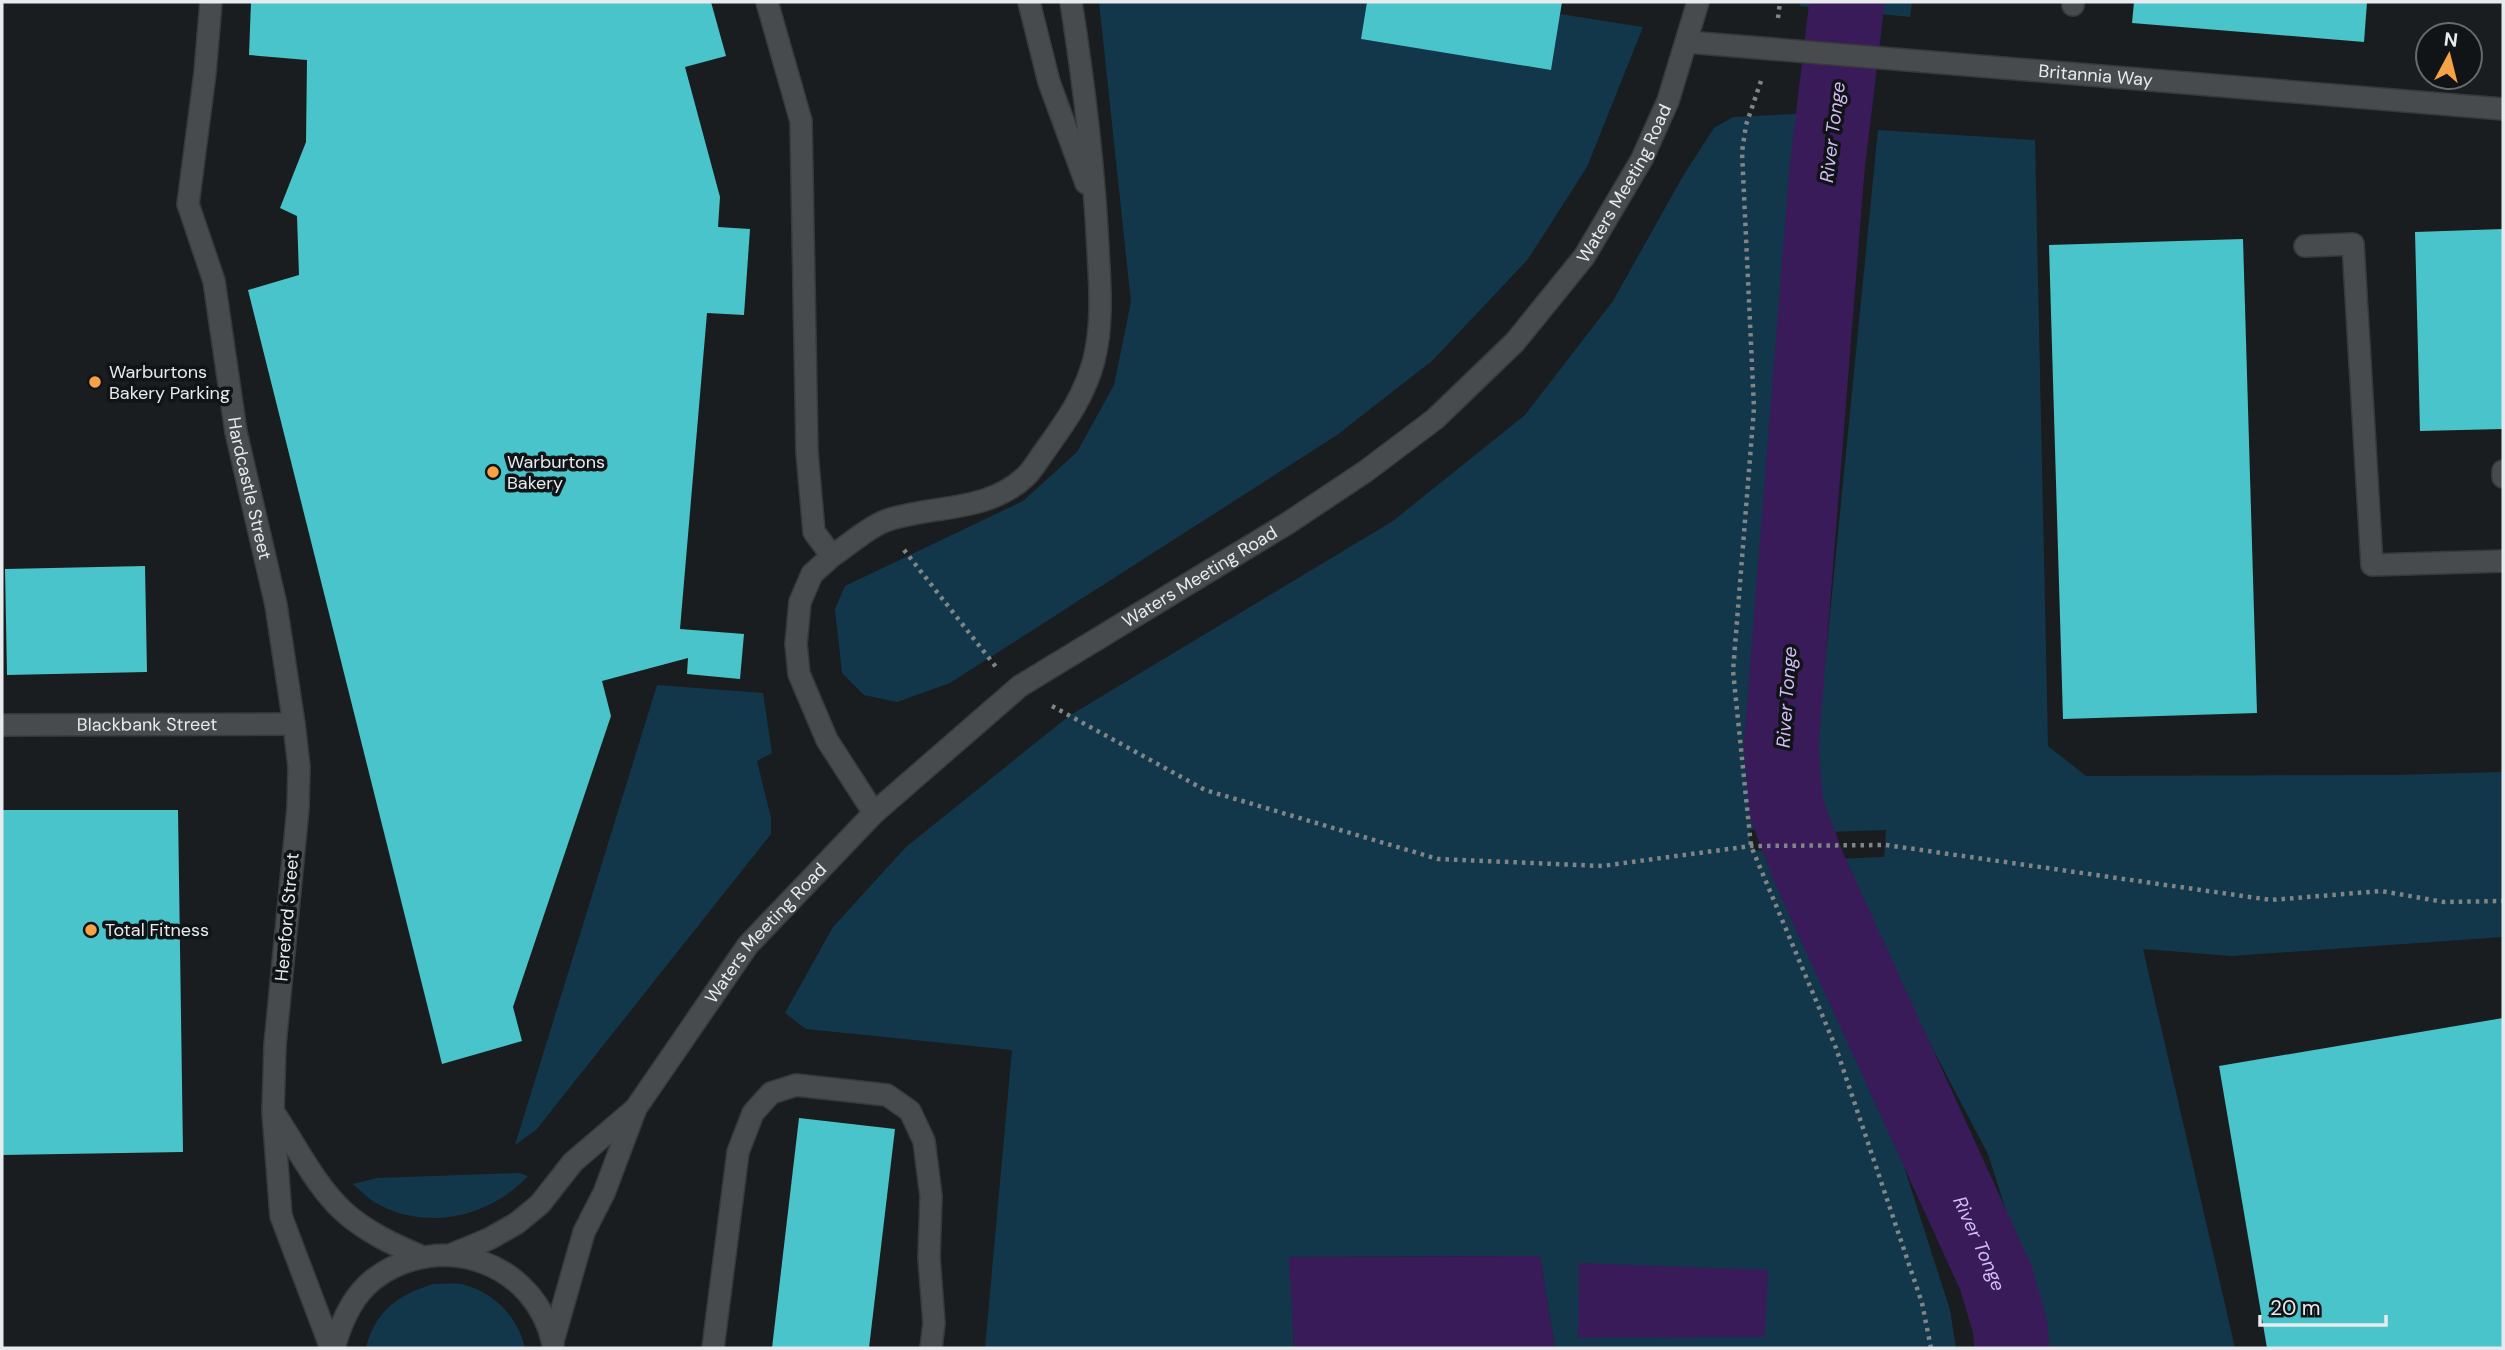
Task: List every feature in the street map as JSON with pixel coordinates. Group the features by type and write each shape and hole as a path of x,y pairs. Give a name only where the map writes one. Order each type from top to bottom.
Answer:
{"street":[{"name":"Hardcastle Street","path":"211,2 188,204 214,281 236,432 276,605 295,723"},
{"path":"767,2 801,121 807,452 814,532 832,556"},
{"path":"1029,2 1049,82 1096,212"},
{"path":"873,813 827,740 799,674 796,644 800,602 812,575 832,556 882,522 912,513 970,505 1000,493 1025,478 1074,410 1094,358 1100,303 1096,212 1083,75 1071,2"},
{"name":"Waters Meeting Road","path":"554,1345 584,1232 604,1193 636,1108 748,945 873,813 1020,686 1288,523 1366,471 1434,419 1515,342 1584,257 1642,159 1668,101 1698,2"},
{"name":"Britannia Way","path":"1687,42 2503,109"},
{"path":"2305,246 2353,244 2372,565 2503,561"},
{"path":"2503,471 2503,477"},
{"name":"Blackbank Street","path":"2,725 295,723"},
{"name":"Hereford Street","path":"295,723 299,767 298,808 275,1045 273,1111 281,1216 333,1348"},
{"path":"713,1348 738,1152 753,1112 771,1093 796,1085 887,1095 910,1111 924,1140 931,1196 929,1258 934,1323 931,1348"},
{"name":"Waters Meeting Road","path":"450,1255 489,1239 517,1223 547,1196 573,1162 636,1108"},
{"path":"273,1111 325,1191 342,1210 366,1229 423,1257"},
{"path":"333,1348 353,1301 372,1280 397,1265 423,1257 450,1255 477,1259 512,1278 527,1291 544,1316 554,1345"}],"path":[{"path":"1772,50 1746,125 1742,152 1754,408 1733,671 1751,846 1836,1048 1922,1303 1931,1348"},
{"path":"882,522 992,664"},
{"path":"1020,686 1069,716 1205,790 1438,859 1602,866 1751,846 1886,845 2272,900 2381,891 2444,902 2503,901"}],"shaded area":[{"path":"1099,2 1367,2 1361,39 1551,69 1560,14 1643,27 1587,167 1528,259 1433,360 1337,435 950,683 897,702 864,695 842,673 835,609 845,586 1023,501 1077,452 1114,385 1131,302"},
{"path":"1800,2 1912,2 1910,17 1800,6"},
{"path":"1815,113 1776,423 1757,735 1766,829 1749,830 1751,850 1774,851 1873,1070 1950,1310 1956,1348 1555,1348 1540,1256 1290,1257 1294,1348 985,1348 1012,1050 806,1029 785,1013 833,927 906,847 1069,716 1393,521 1525,415 1613,301 1683,176 1714,128 1733,117"},
{"path":"1878,130 2035,140 2048,746 2086,776 2503,772 2503,937 2231,956 2143,949 2235,1348 2043,1348 2041,1320 1988,1154 1833,859 1884,857 1886,830 1827,832 1815,765"},
{"path":"657,685 763,693 772,753 757,761 771,818 771,834 536,1130 515,1145"},
{"path":"519,1173 528,1176 494,1202 475,1211 435,1218 394,1211 374,1202 353,1184 377,1178"},
{"path":"1540,1256 1555,1348 1294,1348 1289,1257"},
{"path":"1579,1263 1768,1270 1765,1337 1578,1338"},
{"path":"433,1284 473,1287 493,1299 517,1326 525,1348 366,1348 375,1324 390,1306 409,1293"}],"building":[{"name":"Warburtons Bakery","path":"251,2 711,2 726,56 685,67 720,197 718,227 750,229 744,315 707,313 680,629 744,634 740,679 687,674 688,658 602,681 611,716 513,1007 522,1041 442,1064 248,290 299,275 297,216 280,208 306,142 307,60 249,55"},
{"path":"1367,2 1562,2 1551,70 1361,39"},
{"path":"2134,2 2367,2 2364,42 2132,23"},
{"path":"2503,229 2503,429 2420,431 2415,232"},
{"path":"2243,239 2257,713 2063,719 2049,245"},
{"path":"145,566 147,672 7,675 5,569"},
{"name":"Total Fitness","path":"2,810 178,810 183,1152 2,1155"},
{"path":"2503,1018 2503,1348 2267,1348 2219,1066"},
{"path":"799,1118 895,1129 869,1348 772,1348"}],"waterway":[{"name":"River Tonge","path":"1847,2 1827,169 1781,748 1786,807 1808,866 1996,1278 2010,1326 2012,1348"}],"place":[{"name":"Warburtons Bakery Parking","path":"95,382"},
{"name":"Warburtons Bakery","path":"493,472"},
{"name":"Total Fitness","path":"91,930"}]}
